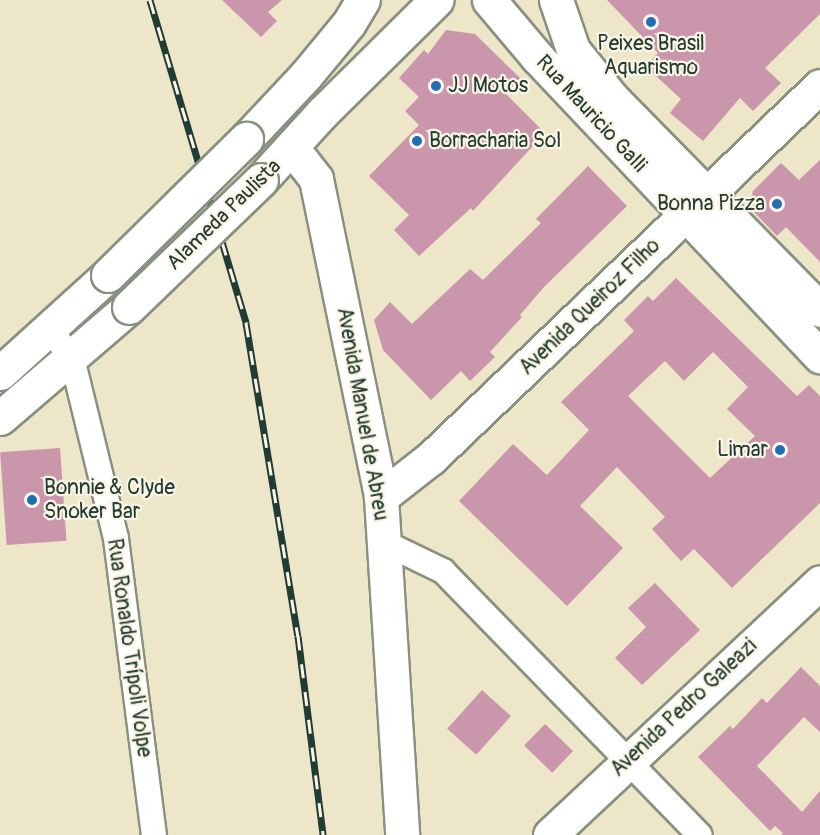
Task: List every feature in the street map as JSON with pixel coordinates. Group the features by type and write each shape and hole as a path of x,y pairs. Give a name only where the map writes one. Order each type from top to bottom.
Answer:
{"main road":[{"name":"Alameda Paulista","path":"0,373 108,275 246,139 306,75 349,23 363,0"},
{"name":"Alameda Paulista","path":"0,418 129,307 261,180 322,113 436,0"},
{"name":"Rua Mauricio Galli","path":"489,0 537,57 697,205 820,310"},
{"name":"Rua Mauricio Galli","path":"556,0 573,50 820,356"},
{"name":"Avenida Queiroz Filho","path":"381,496 431,458 820,86"},
{"name":"Avenida Manuel de Abreu","path":"292,148 316,179 381,496 402,835"},
{"name":"Avenida Pedro Galeazi","path":"550,835 820,582"}],"street":[{"name":"Rua Ronaldo Trípoli Volpe","path":"49,328 72,358 116,539 154,835"},
{"path":"383,542 443,571 700,835"}],"building":[{"path":"222,0 282,0 268,12 277,21 261,37"},
{"path":"607,0 820,0 820,14 765,68 781,83 753,111 740,98 703,141 670,113 681,99 645,66 658,53"},
{"path":"446,30 475,34 520,78 506,94 545,133 473,211 471,208 419,256 394,230 409,215 369,176 419,125 405,111 419,97 399,78 424,50 428,54"},
{"path":"820,160 820,262 786,227 777,236 752,210 750,202 753,191 781,163 799,180"},
{"path":"588,166 627,206 544,287 520,315 522,317 490,352 495,357 470,381 461,371 431,400 383,350 374,320 390,302 412,324 470,269 483,280 541,223 536,219"},
{"path":"676,278 797,396 809,385 820,396 820,503 732,588 694,549 681,561 652,529 665,517 617,467 580,506 623,548 567,606 459,501 513,444 547,475 589,430 561,402 634,331 624,320 648,296 653,301","holes":["713,352 748,387 727,409 755,436 710,478 628,396 665,361 684,381"]},
{"name":"Bonnie & Clyde Snoker Bar","path":"60,448 66,541 7,545 0,452"},
{"path":"655,583 700,630 642,685 615,658 646,627 628,608"},
{"path":"801,667 820,686 820,732 804,717 757,766 802,812 820,791 820,835 781,835 783,833 775,826 770,831 698,757 730,726 733,729 762,698 767,703"},
{"path":"482,690 511,716 476,755 447,729"},
{"path":"545,724 573,751 552,773 524,746"}],"railway":[{"path":"150,0 246,323 298,636 323,835"}],"place":[{"name":"Peixes Brasil Aquarismo","path":"651,22"},
{"name":"JJ Motos","path":"436,86"},
{"name":"Borracharia Sol","path":"417,141"},
{"name":"Bonna Pizza","path":"777,204"},
{"name":"Limar","path":"780,450"},
{"name":"Bonnie & Clyde Snoker Bar","path":"32,500"}]}
